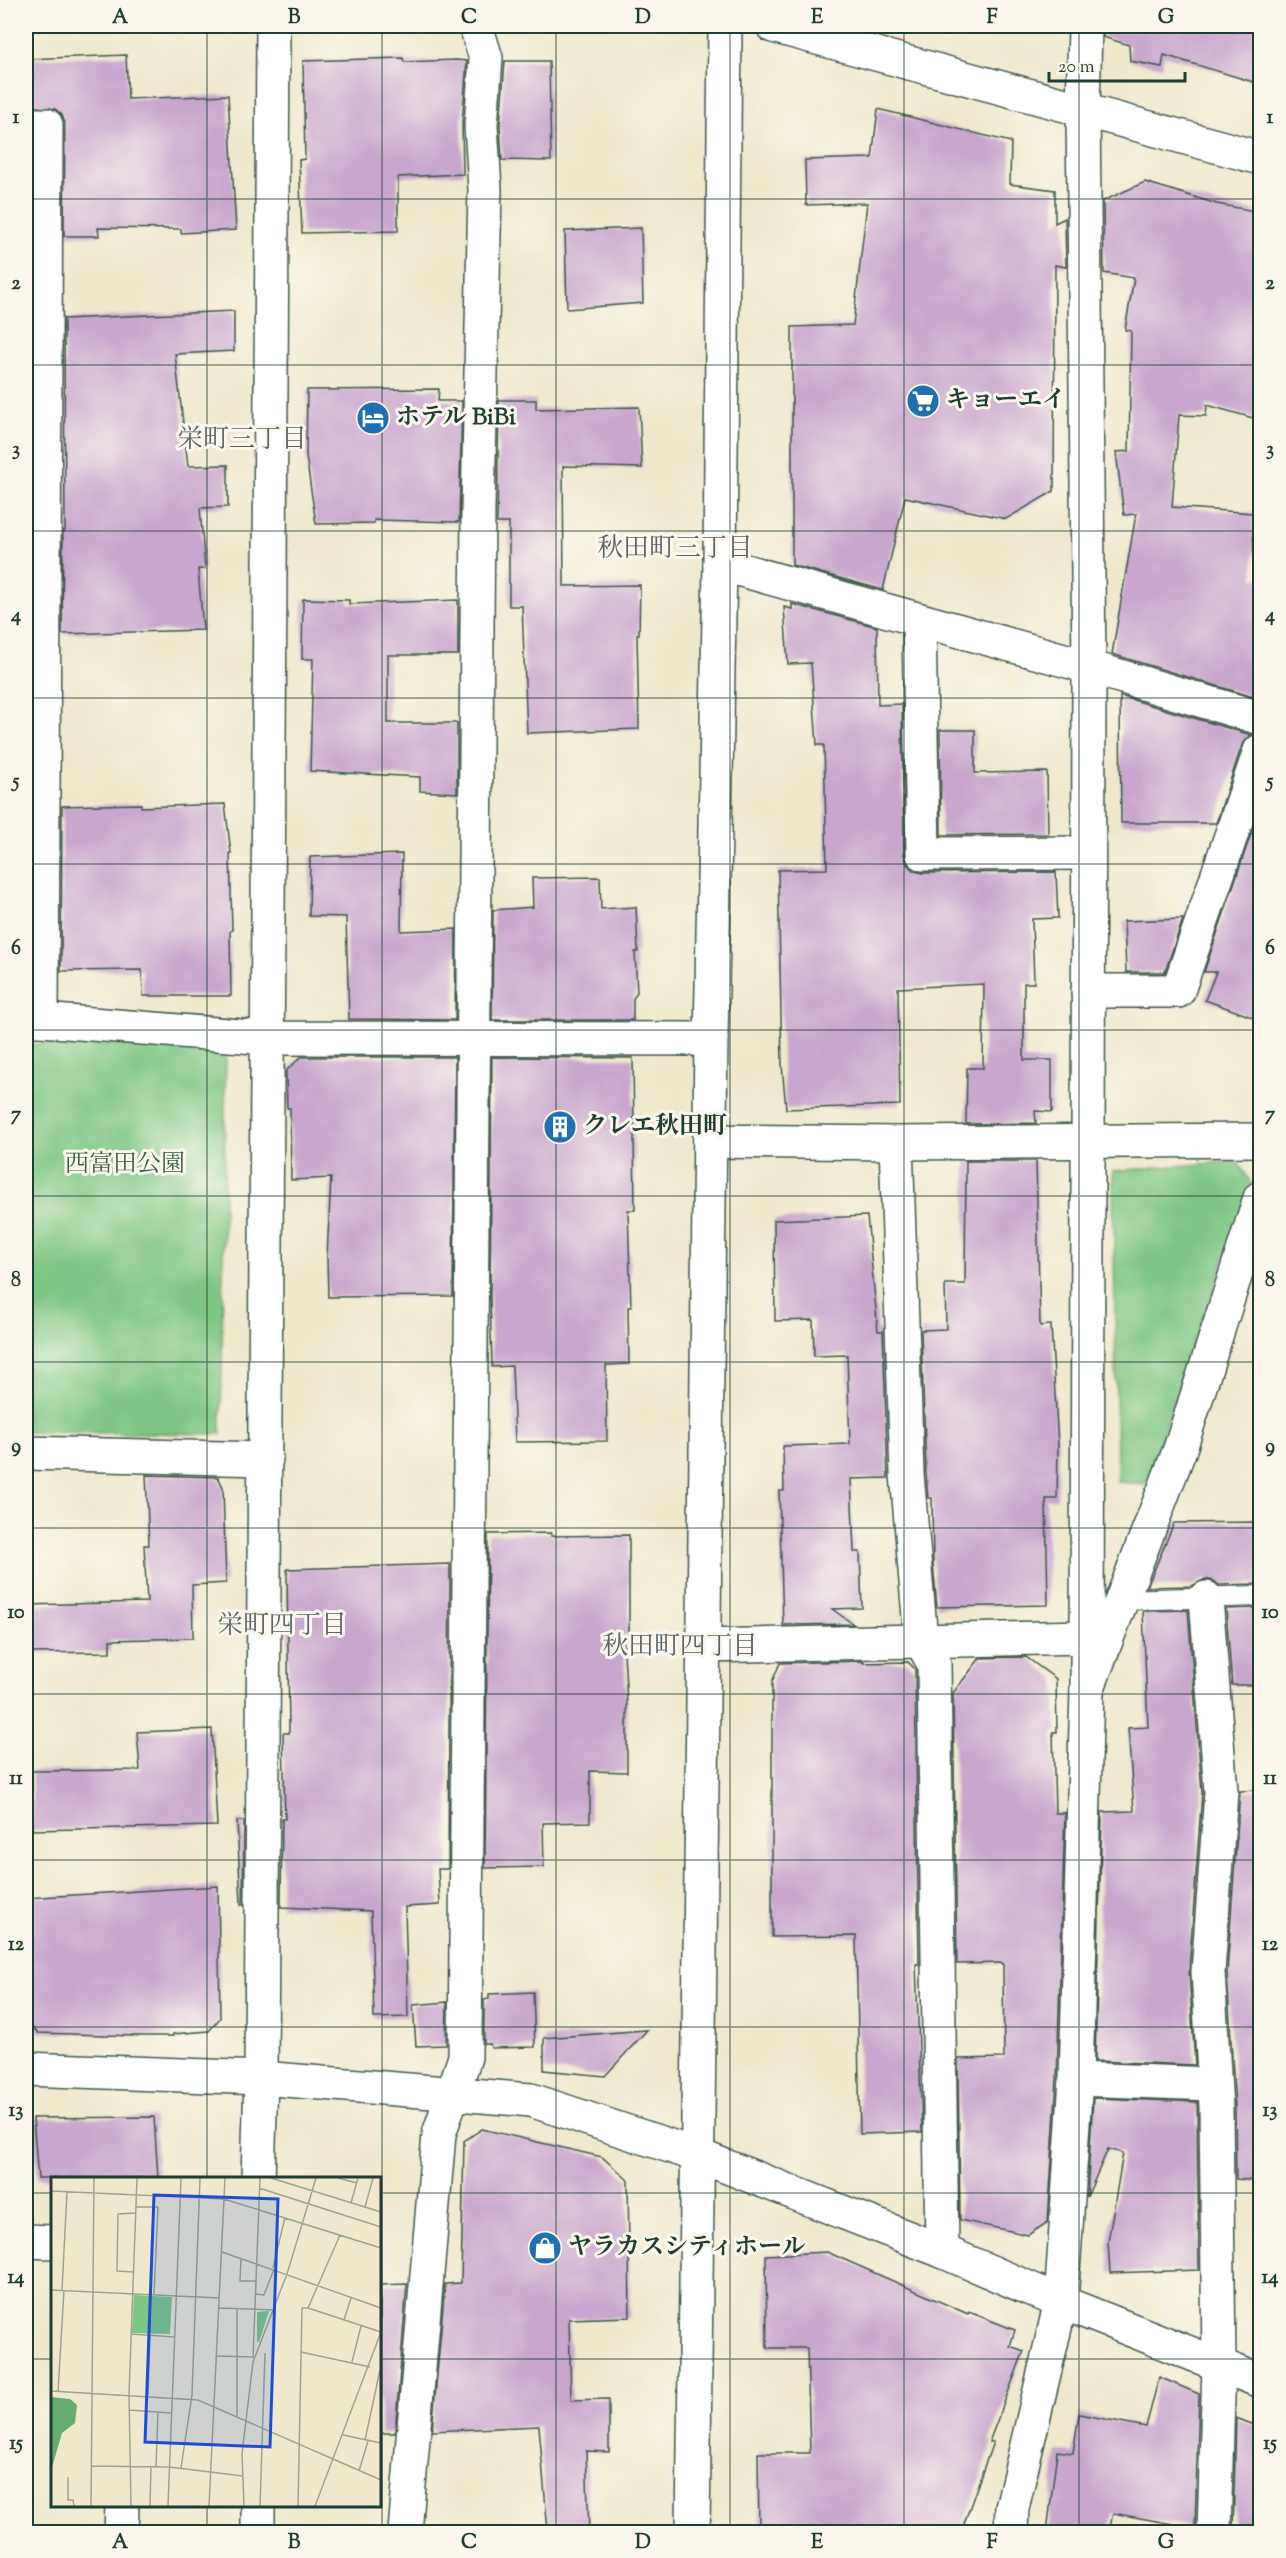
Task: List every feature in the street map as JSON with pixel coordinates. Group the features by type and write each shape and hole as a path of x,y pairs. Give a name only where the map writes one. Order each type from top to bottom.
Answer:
{"street":[{"path":"258,2177 261,2078 266,1459 273,26"},
{"path":"405,2532 439,2134 465,2057 473,1036 481,311 485,189 481,125 486,58 476,26"},
{"path":"693,2532 711,1039 720,564 725,26"},
{"path":"773,26 1260,158"},
{"path":"1011,2532 1012,2508 1061,2302 1076,2079 1087,1690 1089,667 1083,110 1085,26"},
{"path":"26,125 46,124 34,1020 267,1038 473,1036 711,1039"},
{"path":"720,564 1089,667 1258,710"},
{"path":"919,620 923,854 1088,853"},
{"path":"1088,991 1178,991 1260,751"},
{"path":"710,1141 896,1143 1260,1140"},
{"path":"896,1143 907,1474 921,1641 934,1664 942,2251"},
{"path":"1087,1690 1180,1449 1260,1198"},
{"path":"26,1453 266,1459"},
{"path":"1206,1598 1221,1792 1208,1972 1214,2084 1219,2364 1214,2532"},
{"path":"705,1646 1086,1637"},
{"path":"26,2069 261,2078 531,2100 697,2155 942,2251 1061,2302 1260,2381"},
{"path":"1076,2079 1214,2084"},
{"path":"26,2241 51,2242"},
{"path":"121,2532 122,2507"},
{"path":"258,2507 258,2532"}],"lane":[{"path":"1122,1600 1260,1596"}],"green space":[{"name":"西富田公園","path":"26,1044 226,1045 221,1434 26,1432"},
{"path":"1237,1161 1251,1183 1145,1484 1117,1482 1113,1171"}],"building":[{"path":"1104,26 1260,26 1260,84 1164,55 1162,67 1130,61 1129,45 1103,37"},
{"path":"126,55 128,99 228,95 236,230 181,233 181,229 98,228 99,236 64,236 65,124 62,115 55,109 26,106 26,59"},
{"path":"403,58 404,62 467,61 462,124 463,174 398,177 398,231 302,233 299,160 305,159 303,61"},
{"path":"505,61 549,61 551,161 502,160 500,125"},
{"name":"キョーエイ","path":"878,109 1011,142 1010,184 1055,190 1055,223 1065,218 1066,267 1055,265 1054,491 1006,519 905,497 883,590 792,565 792,327 853,325 867,203 806,205 805,160 872,158"},
{"path":"1145,182 1217,204 1260,212 1260,420 1207,405 1206,416 1179,415 1172,507 1253,513 1254,578 1260,579 1260,699 1112,654 1136,514 1124,515 1116,452 1129,451 1131,331 1125,330 1134,278 1104,273 1103,201"},
{"path":"641,228 643,303 567,309 565,231"},
{"path":"234,311 234,351 175,354 188,466 228,465 228,507 200,508 205,569 198,569 203,630 62,634 63,531 65,531 64,319"},
{"path":"439,389 438,401 462,401 459,522 374,520 374,523 316,524 306,456 307,390"},
{"path":"499,400 536,400 536,409 639,407 642,468 563,466 564,586 640,585 639,634 637,634 639,729 527,733 522,606 509,606 509,523 497,523"},
{"path":"303,599 349,600 349,604 458,600 458,655 388,655 388,723 457,723 457,793 420,791 420,777 310,771 313,659 302,659"},
{"path":"792,604 877,627 878,705 902,704 904,854 907,864 914,871 923,873 1056,872 1058,918 1032,919 1034,983 1024,983 1024,1060 1052,1060 1052,1112 1035,1111 1036,1123 966,1124 967,1068 983,1068 984,984 898,988 900,1105 786,1109 782,1065 778,870 827,869 824,745 817,745 811,663 788,664 784,607 792,609"},
{"path":"1120,696 1251,735 1242,745 1216,823 1121,823"},
{"path":"940,730 975,730 975,773 1047,772 1048,834 941,835"},
{"path":"141,804 141,807 225,804 231,853 231,996 143,996 142,970 61,971 62,806"},
{"path":"1254,825 1260,826 1260,1020 1205,1000 1216,972 1204,972"},
{"path":"402,854 401,931 456,929 455,1020 349,1019 346,917 309,916 310,857"},
{"path":"600,877 601,909 636,907 637,992 633,999 633,1020 492,1020 493,910 533,907 532,878"},
{"path":"1183,919 1165,972 1126,972 1124,921"},
{"path":"301,1057 455,1057 453,1296 328,1297 327,1257 331,1178 291,1180 290,1108 287,1108 286,1071"},
{"path":"492,1057 633,1058 635,1210 628,1210 631,1307 628,1307 629,1364 606,1365 607,1441 515,1442 512,1366 492,1367 490,1296"},
{"path":"966,1161 1036,1161 1040,1326 1051,1325 1058,1446 1057,1499 1046,1499 1048,1605 937,1607 933,1564 932,1498 928,1498 926,1473 921,1330 946,1329 945,1284 965,1284"},
{"path":"867,1216 878,1331 883,1331 888,1478 851,1479 854,1552 860,1552 862,1608 832,1609 853,1624 783,1625 779,1491 784,1491 783,1446 850,1444 847,1355 814,1356 813,1320 775,1321 774,1220"},
{"path":"146,1475 218,1477 223,1487 226,1583 192,1585 193,1638 110,1640 110,1652 28,1653 27,1605 147,1602 144,1545 149,1545"},
{"path":"1260,1522 1258,1584 1219,1585 1205,1579 1192,1586 1147,1587 1174,1523"},
{"path":"551,1533 551,1536 629,1535 629,1636 623,1636 627,1703 627,1772 590,1771 590,1822 543,1823 544,1867 485,1868 488,1534"},
{"path":"450,1564 448,1869 438,1869 440,1905 405,1907 408,2017 374,2018 371,1911 281,1907 282,1819 285,1819 283,1733 289,1733 287,1569"},
{"path":"1258,1608 1259,1685 1232,1685 1226,1609"},
{"path":"1188,1610 1202,1792 1189,1971 1195,2065 1095,2061 1102,1812 1134,1811 1128,1728 1148,1727 1143,1611"},
{"path":"1026,1657 1056,1679 1057,1732 1053,1732 1055,1813 1065,1813 1057,2078 1048,2222 1028,2235 960,2220 958,2059 1004,2058 1003,1963 957,1964 953,1693 980,1658"},
{"path":"863,1661 863,1663 908,1662 915,1669 919,1964 916,1964 922,2132 860,2134 856,1936 772,1937 772,1682 780,1663"},
{"path":"212,1729 217,1826 32,1830 32,1771 140,1770 137,1732"},
{"path":"1260,1790 1260,2181 1236,2179 1235,2107 1227,1972 1240,1791"},
{"path":"237,1821 244,1821 243,1905 241,1905"},
{"path":"218,1886 220,2018 209,2031 173,2034 173,2036 38,2033 26,2022 26,1898"},
{"path":"533,1992 535,2047 491,2048 490,2044 484,2044 484,2000 489,1999 489,1994"},
{"path":"447,2002 446,2045 416,2046 413,2005"},
{"path":"647,2030 605,2076 544,2070 544,2038"},
{"path":"1093,2098 1197,2102 1199,2270 1110,2273 1108,2242 1123,2153 1108,2149 1087,2197"},
{"path":"154,2117 158,2177 38,2178 33,2118"},
{"name":"ヤラカスシティホール","path":"482,2129 602,2157 628,2180 630,2317 569,2319 571,2400 609,2399 609,2452 586,2451 589,2532 548,2532 539,2426 432,2431 445,2284 461,2283 464,2141"},
{"path":"827,2252 968,2314 969,2312 1015,2330 1010,2346 1024,2351 989,2442 993,2442 961,2532 759,2532 758,2453 810,2453 807,2348 767,2348 766,2255"},
{"path":"407,2284 395,2433 381,2433 381,2285"},
{"path":"1159,2377 1199,2394 1195,2528 1113,2513 1109,2532 1047,2532 1057,2451 1073,2453 1079,2414 1146,2427"},
{"path":"1236,2418 1260,2427 1260,2532 1233,2532"}],"place":[{"name":"キョーエイ","path":"923,401"},
{"name":"ホテル BiBi","path":"373,418"},
{"name":"クレエ秋田町","path":"560,1127"},
{"name":"ヤラカスシティホール","path":"545,2248"}],"district":[{"name":"栄町三丁目","path":"242,440"},
{"name":"秋田町三丁目","path":"675,549"},
{"name":"栄町四丁目","path":"282,1626"},
{"name":"秋田町四丁目","path":"680,1647"}]}
